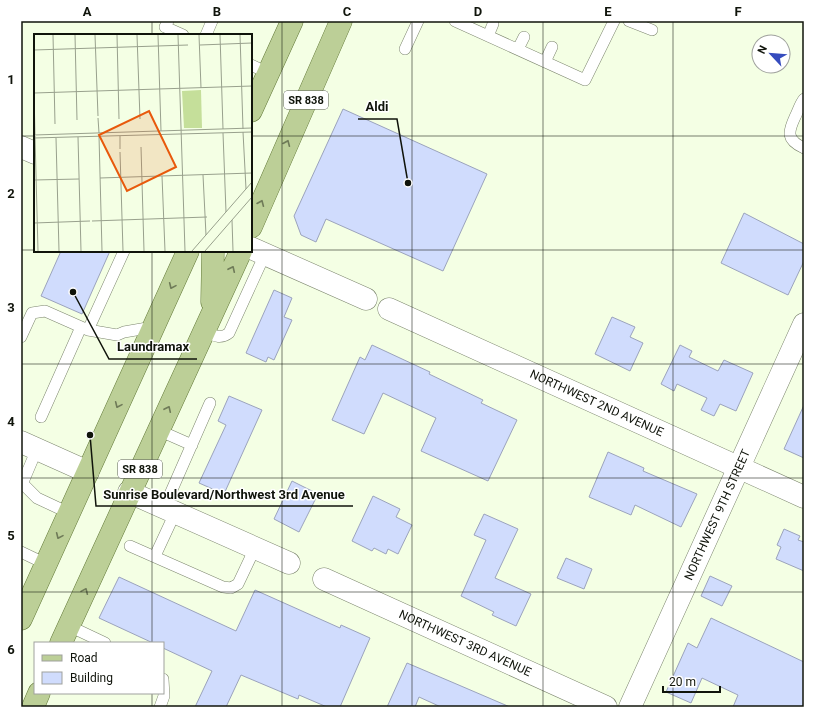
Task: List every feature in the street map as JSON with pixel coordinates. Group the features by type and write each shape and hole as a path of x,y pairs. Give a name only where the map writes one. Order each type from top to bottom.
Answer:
{"main road":[{"path":"252,106 260,69 292,21"},
{"name":"SR 838","path":"252,225 341,21"},
{"path":"21,619 188,252"},
{"path":"207,322 213,252"},
{"name":"SR 838","path":"65,635 240,252"},
{"path":"33,707 39,694"}],"street":[{"path":"21,147 34,153"},
{"path":"258,251 366,299"},
{"name":"NORTHWEST 2ND AVENUE","path":"389,309 804,497"},
{"name":"NORTHWEST 9TH STREET","path":"630,707 804,324"},
{"path":"29,446 88,472"},
{"path":"129,492 289,563"},
{"name":"NORTHWEST 3RD AVENUE","path":"324,579 606,707"}],"lane":[{"path":"168,21 165,27 181,34"},
{"path":"206,34 212,21"},
{"path":"405,49 418,21"},
{"path":"458,22 585,80 614,21"},
{"path":"629,21 652,30"},
{"path":"488,36 493,24"},
{"path":"518,49 524,37"},
{"path":"545,62 552,47"},
{"path":"804,99 790,129 790,137 795,144 804,148"},
{"path":"207,322 217,337 223,337 229,333 258,251"},
{"path":"41,417 123,252"},
{"path":"21,337 32,313 45,311 84,329 116,335 124,332 153,327"},
{"path":"155,556 169,510 192,445 210,403"},
{"path":"158,430 192,445"},
{"path":"29,446 22,482 37,498 69,513"},
{"path":"130,546 223,587 231,588 238,584 255,548"},
{"path":"21,552 46,564"},
{"path":"65,635 100,642"},
{"path":"160,707 164,694"}],"building":[{"path":"343,109 487,174 443,271 326,219 316,242 301,235 294,216"},
{"path":"744,213 804,244 804,261 788,295 721,263"},
{"path":"61,252 110,252 82,314 41,296"},
{"path":"274,290 292,298 284,317 292,320 274,360 268,357 266,362 246,353"},
{"path":"612,317 635,327 630,337 643,343 630,371 595,354"},
{"path":"372,345 430,372 429,374 483,400 481,403 517,420 488,481 421,451 436,418 383,393 364,434 332,420 360,357 365,360"},
{"path":"680,345 692,351 689,357 718,371 724,360 753,373 736,411 720,404 714,416 701,410 707,398 677,384 674,391 661,384"},
{"path":"229,396 262,410 224,494 199,483 226,425 218,421"},
{"path":"804,405 804,458 784,449"},
{"path":"608,452 644,468 643,471 697,494 681,527 635,505 631,515 589,497"},
{"path":"292,481 318,494 299,532 274,519"},
{"path":"373,496 400,509 396,517 412,525 398,554 388,549 386,554 374,548 372,551 352,541"},
{"path":"484,514 518,529 495,578 531,594 516,626 492,615 494,612 461,596 486,540 474,535"},
{"path":"784,529 800,536 798,540 804,542 804,571 776,559 781,547 777,545"},
{"path":"566,558 592,569 584,589 557,578"},
{"path":"710,576 732,586 722,606 701,596"},
{"path":"119,577 236,631 255,590 340,628 341,625 370,638 340,707 327,707 299,695 298,699 241,675 226,707 195,707 212,671 164,648 164,642 151,642 99,618"},
{"path":"711,618 804,662 804,707 733,707 738,695 702,678 691,703 666,692 688,643 697,648"},
{"path":"407,663 510,707 441,707 419,697 415,707 387,707"}],"place":[{"name":"Aldi","path":"408,183"},
{"name":"Laundramax","path":"73,292"},
{"name":"Sunrise Boulevard/Northwest 3rd Avenue","path":"90,435"}]}
